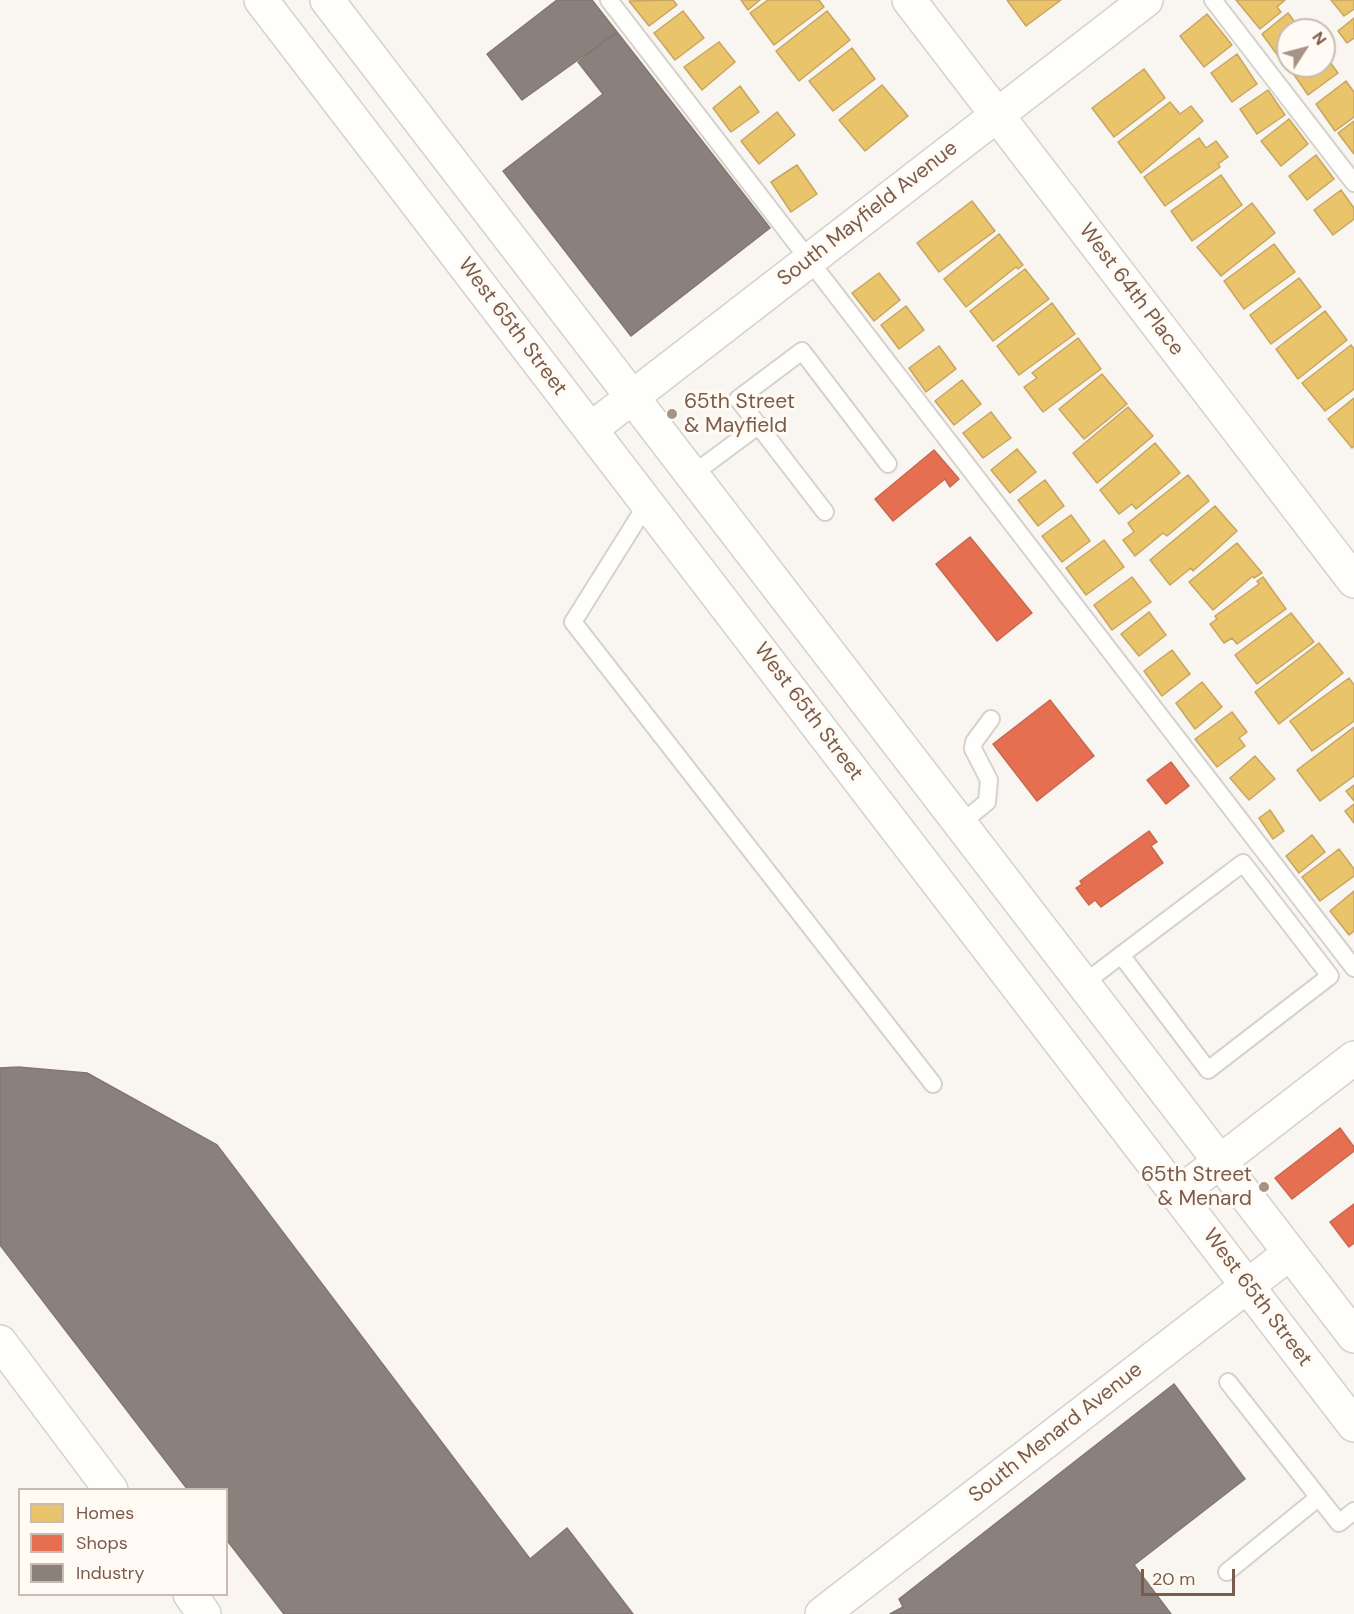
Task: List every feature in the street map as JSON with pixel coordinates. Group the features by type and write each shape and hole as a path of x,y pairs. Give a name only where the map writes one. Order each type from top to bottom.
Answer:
{"street":[{"name":"West 65th Street","path":"261,0 1354,1425"},
{"path":"327,0 1354,1336"},
{"name":"West 64th Place","path":"909,0 1354,581"},
{"name":"South Mayfield Avenue","path":"591,429 1146,0"},
{"path":"1178,1194 1354,1058"},
{"name":"South Menard Avenue","path":"822,1614 1290,1252"},
{"path":"0,1342 110,1488"},
{"path":"191,1596 204,1614"}],"lane":[{"path":"609,0 1354,968"},
{"path":"1214,0 1354,183"},
{"path":"825,512 738,399 802,351 888,464"},
{"path":"693,474 759,425"},
{"path":"650,506 640,515 573,622 933,1084"},
{"path":"960,824 987,802 989,780 973,749 980,730 991,719"},
{"path":"1083,984 1121,955 1243,863 1330,976 1208,1070 1121,955"},
{"path":"1268,894 1287,880"},
{"path":"1228,1382 1339,1522 1354,1511"},
{"path":"1227,1572 1319,1497"}],"building: Homes":[{"path":"673,0 677,5 649,26 629,1"},
{"path":"741,0 760,0 748,10"},
{"path":"768,0 819,0 824,7 774,45 750,13"},
{"path":"1007,0 1061,0 1026,26"},
{"path":"1236,0 1285,0 1277,7 1281,12 1260,29"},
{"path":"1331,0 1354,0 1354,9 1344,16"},
{"path":"683,11 704,38 675,60 654,33"},
{"path":"827,11 850,40 799,81 776,51"},
{"path":"1288,13 1292,18 1282,18"},
{"path":"1207,14 1232,45 1204,67 1180,36"},
{"path":"1354,18 1354,38 1347,43 1338,31"},
{"path":"1276,23 1276,53 1262,34"},
{"path":"719,42 735,62 702,90 684,67"},
{"path":"852,48 875,79 833,111 809,81"},
{"path":"1237,54 1257,84 1232,102 1211,73"},
{"path":"1144,69 1165,98 1114,137 1092,108"},
{"path":"1296,78 1331,78 1308,95"},
{"path":"1346,81 1354,92 1354,117 1335,131 1316,104"},
{"path":"882,85 908,116 865,151 839,120"},
{"path":"740,86 759,112 731,132 713,108"},
{"path":"1268,90 1285,115 1257,134 1240,109"},
{"path":"1170,102 1180,114 1191,106 1203,121 1141,173 1118,142"},
{"path":"777,112 795,135 759,164 741,141"},
{"path":"1289,119 1308,144 1281,166 1261,141"},
{"path":"1354,121 1354,154 1338,133"},
{"path":"1199,138 1206,148 1216,141 1228,157 1218,164 1220,167 1165,206 1144,177"},
{"path":"1316,155 1334,179 1307,200 1289,176"},
{"path":"797,165 817,194 791,212 771,182"},
{"path":"1221,175 1242,205 1192,241 1171,211"},
{"path":"1341,190 1354,208 1354,219 1333,235 1314,210"},
{"path":"972,201 995,231 939,272 917,243"},
{"path":"1252,203 1275,233 1221,276 1197,247"},
{"path":"999,234 1023,265 1018,269 1016,267 966,307 944,279"},
{"path":"1274,244 1295,272 1244,309 1224,281"},
{"path":"1025,269 1049,299 993,341 970,311"},
{"path":"879,273 900,300 874,321 852,293"},
{"path":"1299,278 1321,307 1271,344 1250,315"},
{"path":"1052,303 1075,334 1019,375 997,346"},
{"path":"906,306 924,330 899,349 881,325"},
{"path":"1325,311 1347,340 1298,379 1276,349"},
{"path":"1078,338 1101,369 1043,412 1024,387 1037,378 1032,373"},
{"path":"1351,345 1354,349 1354,389 1325,411 1302,383"},
{"path":"939,346 956,369 926,392 909,368"},
{"path":"1102,374 1127,404 1084,439 1059,409"},
{"path":"962,380 981,404 954,425 935,401"},
{"path":"1354,398 1354,446 1352,448 1328,419"},
{"path":"1128,407 1153,436 1097,483 1073,453"},
{"path":"991,412 1011,438 983,458 963,433"},
{"path":"1155,443 1180,473 1136,509 1132,504 1119,514 1100,490"},
{"path":"1017,449 1036,472 1010,493 991,470"},
{"path":"1188,475 1209,501 1167,536 1163,533 1135,556 1123,540 1134,532 1128,523"},
{"path":"1045,480 1064,506 1038,526 1018,500"},
{"path":"1215,506 1237,531 1193,571 1191,568 1170,585 1150,560"},
{"path":"1071,515 1090,541 1062,562 1042,536"},
{"path":"1104,540 1124,567 1086,595 1066,568"},
{"path":"1237,543 1262,573 1254,578 1253,576 1213,610 1189,582"},
{"path":"1132,577 1151,602 1112,630 1094,605"},
{"path":"1263,577 1286,609 1237,644 1232,638 1224,643 1210,624 1217,619 1215,616 1259,584 1257,581"},
{"path":"1149,612 1166,635 1139,656 1121,634"},
{"path":"1291,613 1314,642 1257,684 1235,655"},
{"path":"1319,643 1343,673 1279,724 1255,692"},
{"path":"1172,650 1190,674 1162,696 1144,671"},
{"path":"1349,678 1354,685 1354,721 1312,751 1290,721"},
{"path":"1202,682 1222,707 1195,729 1176,703"},
{"path":"1232,712 1247,732 1239,738 1245,746 1217,767 1195,739"},
{"path":"1354,727 1354,776 1320,801 1297,770"},
{"path":"1255,756 1275,779 1249,800 1230,778"},
{"path":"1354,785 1354,801 1346,791"},
{"path":"1354,804 1354,823 1345,811"},
{"path":"1270,810 1284,831 1273,839 1259,818"},
{"path":"1312,835 1325,852 1299,873 1286,856"},
{"path":"1339,849 1354,869 1354,876 1320,901 1302,877"},
{"path":"1354,891 1354,931 1349,935 1330,911"}],"building: Shops":[{"path":"934,450 959,479 950,487 945,479 893,521 875,499"},
{"path":"970,537 1032,613 997,641 936,564"},
{"path":"1050,700 1094,756 1037,801 993,744"},
{"path":"1171,762 1189,786 1166,804 1147,780"},
{"path":"1149,831 1157,842 1151,846 1163,863 1101,907 1095,900 1089,905 1076,888 1082,884 1080,881"},
{"path":"1340,1128 1354,1147 1354,1151 1292,1199 1275,1178"},
{"path":"1354,1204 1354,1243 1349,1247 1330,1222"}],"building: Industry":[{"path":"557,0 592,0 617,32 522,100 487,54"},
{"path":"617,32 770,228 631,336 503,171 603,94 578,62"},
{"path":"18,1067 87,1073 217,1145 530,1559 567,1528 633,1614 284,1614 228,1542 228,1488 186,1488 0,1245 0,1068"},
{"path":"1174,1384 1245,1479 1134,1565 1171,1614 890,1614 903,1607 899,1599"}],"place":[{"name":"65th Street & Mayfield","path":"672,414"},
{"name":"65th Street & Menard","path":"1264,1187"}]}
